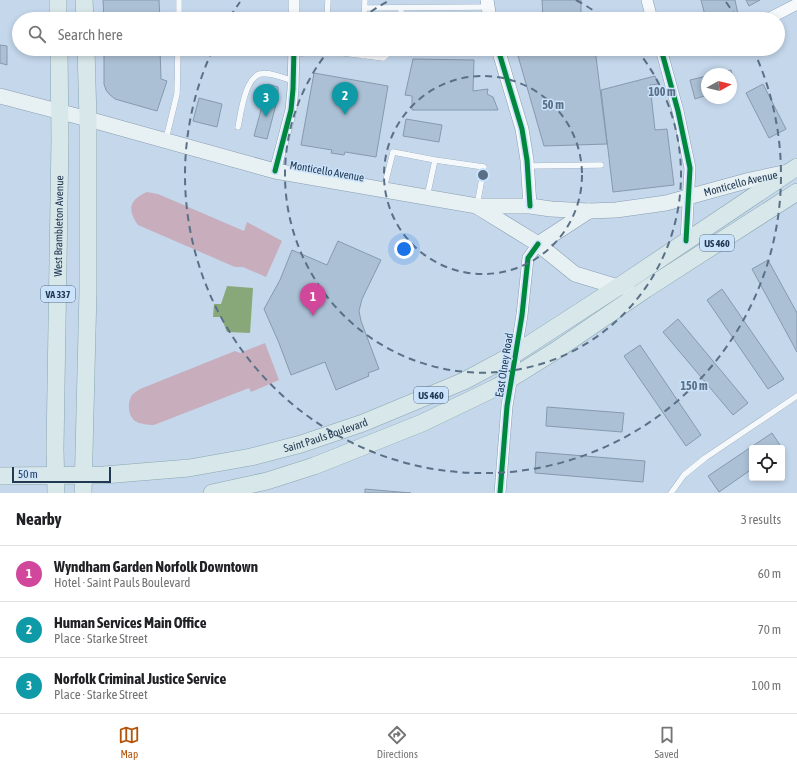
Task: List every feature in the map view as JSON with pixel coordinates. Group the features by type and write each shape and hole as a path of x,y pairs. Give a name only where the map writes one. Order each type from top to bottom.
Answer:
{"main road":[{"path":"58,0 58,12"},
{"path":"84,0 85,12"},
{"name":"West Brambleton Avenue","path":"56,493 60,111 59,56"},
{"name":"VA 337","path":"83,493 88,319 88,119 86,56"},
{"name":"Monticello Avenue","path":"0,96 60,111 275,171 383,191 477,206 530,206 551,209 589,211 616,210 666,203 793,169"},
{"name":"Monticello Avenue","path":"618,287 793,169"},
{"name":"US 460","path":"646,288 797,192"},
{"name":"Monticello Avenue","path":"477,206 538,244 576,274 618,287 646,288"},
{"path":"538,244 589,211"},
{"name":"Saint Pauls Boulevard","path":"0,476 83,476 143,473 212,464 251,457 301,444 363,423 464,381 516,353 618,287"},
{"name":"Saint Pauls Boulevard","path":"212,493 267,481 314,466 422,424 512,378 555,351 646,288"}],"street":[{"path":"294,0 294,12"},
{"path":"647,0 650,12"},
{"path":"782,12 797,4"},
{"path":"275,171 290,110 293,82 293,56"},
{"path":"500,56 522,129 528,166 530,206"},
{"path":"664,56 690,168 686,241"},
{"name":"East Olney Road","path":"500,493 507,406 522,315 528,258 538,244"}],"lane":[{"path":"179,0 179,12"},
{"path":"328,0 328,12"},
{"path":"365,0 365,12"},
{"path":"365,8 488,9"},
{"path":"166,141 177,94 178,56"},
{"path":"363,56 383,58 385,56"},
{"path":"238,127 247,87 253,78 260,74 269,74 293,82"},
{"path":"383,191 393,152 484,167 477,206"},
{"path":"427,198 435,160"},
{"path":"528,166 601,165"},
{"path":"671,493 684,475 705,458 797,396"}],"shaded area":[{"path":"147,192 158,194 244,231 247,222 282,241 266,277 243,267 235,267 138,225 131,210 133,202 136,198"},
{"path":"227,286 253,288 250,333 227,332 221,317 213,317 214,304 221,304"},
{"path":"265,343 279,380 251,392 249,388 154,425 137,422 131,416 129,409 130,398 140,389 235,351 240,353"}],"building":[{"path":"103,0 159,0 160,12 104,12"},
{"path":"542,0 581,0 581,12 543,12"},
{"path":"701,0 735,0 738,12 704,12"},
{"path":"746,0 760,0 749,6"},
{"path":"0,45 7,46 7,65 0,63"},
{"path":"104,56 160,56 161,79 167,81 157,111 115,99 106,90 104,84"},
{"path":"518,56 596,56 607,144 544,146"},
{"path":"413,59 474,60 473,91 488,89 487,94 493,97 498,110 412,110 412,96 405,95"},
{"path":"314,73 388,86 376,157 345,152 344,155 331,153 332,150 301,145"},
{"path":"655,76 658,84 650,85 655,130 667,129 674,185 613,192 601,90"},
{"path":"701,77 701,97 695,99 690,80"},
{"path":"268,84 278,87 278,97 267,139 254,136"},
{"path":"763,84 786,129 769,138 746,93"},
{"path":"199,98 222,104 217,127 193,121"},
{"path":"406,119 442,125 439,142 403,136"},
{"path":"338,241 381,260 362,299 359,311 361,321 379,369 368,373 369,376 336,390 325,362 291,375 264,309 280,280 292,250 327,265"},
{"path":"768,260 797,313 797,352 752,269"},
{"path":"722,289 784,379 768,389 707,300"},
{"path":"678,319 748,403 733,415 663,332"},
{"path":"640,345 701,435 686,446 624,356"},
{"path":"547,407 624,413 622,432 546,426"},
{"path":"772,433 780,445 754,445"},
{"path":"749,448 749,471 719,492 708,476"},
{"path":"536,452 645,461 643,482 535,473"},
{"path":"365,489 411,493 365,493"}],"cycle path":[{"path":"275,171 291,110 294,56"},
{"path":"500,56 522,129 527,160 530,206"},
{"path":"663,56 678,111 690,168 686,241"},
{"path":"500,493 507,406 522,315 528,258 538,244"}],"place":[{"name":"Human Services Main Office","path":"345,115"},
{"name":"Norfolk Criminal Justice Service","path":"266,117"},
{"name":"Wyndham Garden Norfolk Downtown","path":"313,316"}]}
